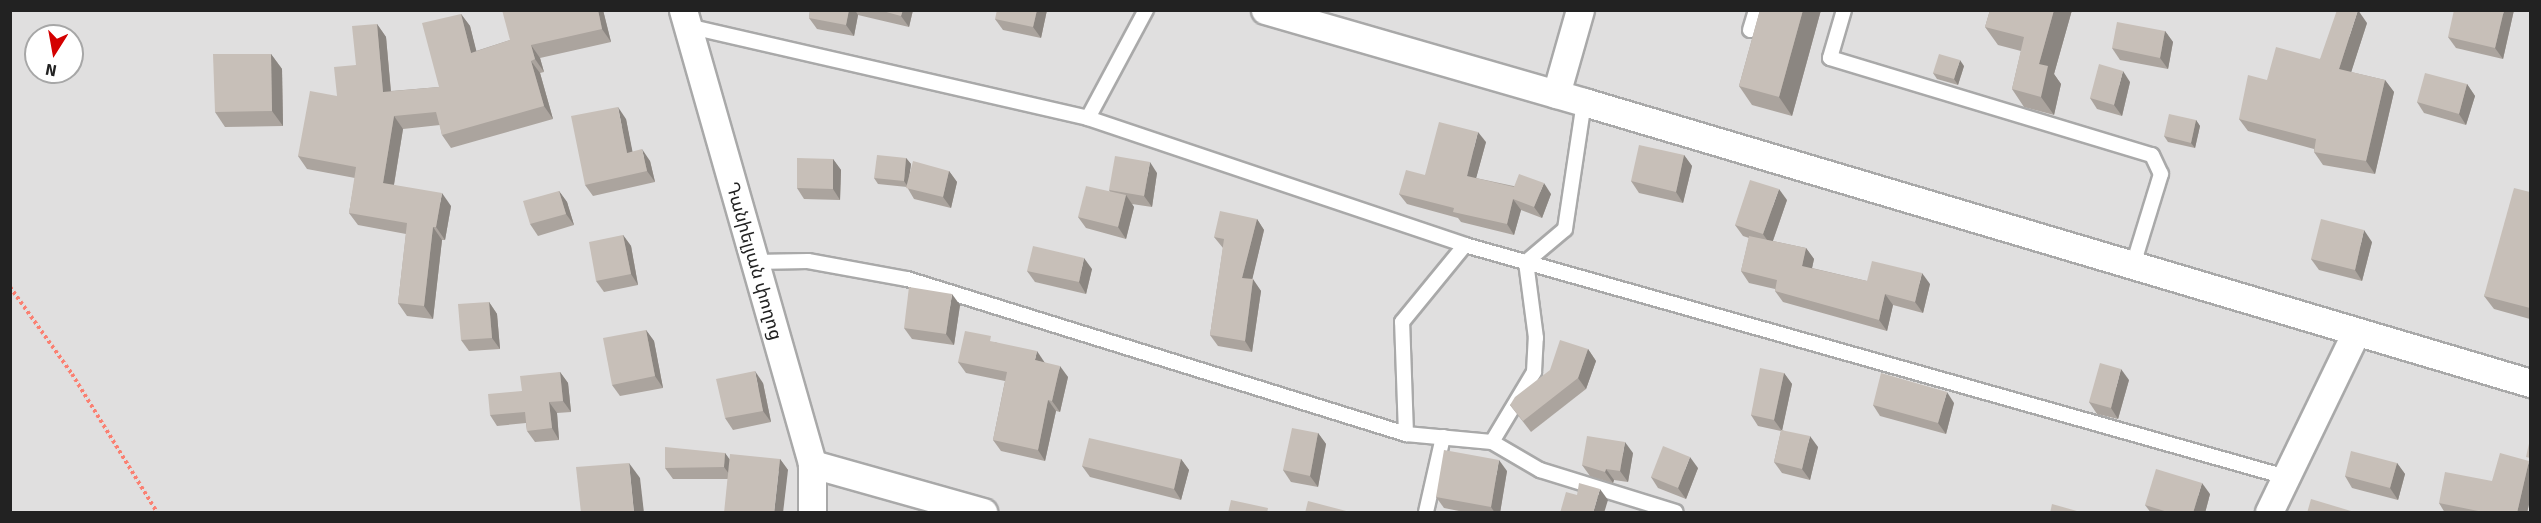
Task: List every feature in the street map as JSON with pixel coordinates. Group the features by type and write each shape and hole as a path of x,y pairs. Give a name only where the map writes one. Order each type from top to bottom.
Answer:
{"street":[{"path":"1265,10 1584,102 2530,383"},
{"path":"1556,94 1580,10"},
{"name":"Դանիելյան փողոց","path":"685,18 812,464 812,513"},
{"path":"2269,513 2356,332"},
{"path":"812,464 982,513"}],"lane":[{"path":"1088,118 1146,10"},
{"path":"1750,30 1756,10"},
{"path":"1844,10 1830,57 2152,155 2161,174 2133,265"},
{"path":"685,18 1088,118 1465,245 2286,477"},
{"path":"1526,262 1565,230 1584,102"},
{"path":"1406,434 1402,321 1465,245"},
{"path":"754,262 808,261 907,279 1406,434 1492,442 1540,471 1677,513"},
{"path":"1492,442 1534,372 1536,338 1526,262"},
{"path":"1426,513 1443,437"}],"path":[{"path":"10,287 72,374 157,513"}],"shaded area":[{"path":"11,11 2530,11 2530,512 11,512"}],"building":[{"path":"502,10 538,10 539,12 543,10 598,10 602,29 531,45 535,59 531,61 544,106 442,135 436,112 394,116 383,183 442,193 436,227 433,227 424,306 398,303 407,223 349,213 356,167 298,156 310,91 337,96 334,67 356,65 352,26 377,24 383,92 439,87 422,23 461,14 471,53 510,40"},
{"path":"810,10 849,10 846,25 809,18"},
{"path":"879,10 903,10 901,16"},
{"path":"997,10 1037,10 1033,27 995,19"},
{"path":"1760,10 1803,10 1779,97 1739,86"},
{"path":"1990,10 2054,10 2039,64 2048,66 2041,97 2012,89 2024,37 1985,27"},
{"path":"2337,10 2358,10 2339,69 2385,80 2366,161 2314,152 2316,139 2239,119 2248,75 2267,80 2276,47 2320,59"},
{"path":"2454,10 2504,10 2495,48 2448,37"},
{"path":"2117,22 2165,31 2160,58 2112,48"},
{"path":"213,54 271,54 272,111 215,112"},
{"path":"1939,54 1960,60 1954,79 1933,73"},
{"path":"2099,64 2123,71 2114,105 2090,98"},
{"path":"2425,73 2467,84 2459,114 2417,102"},
{"path":"618,107 627,153 642,149 647,171 585,185 571,116"},
{"path":"2169,114 2196,120 2191,143 2164,136"},
{"path":"1439,122 1478,132 1467,176 1514,187 1519,174 1544,183 1534,207 1513,199 1507,224 1453,212 1454,208 1399,194 1406,170 1425,175"},
{"path":"1639,145 1684,155 1676,192 1631,181"},
{"path":"877,155 906,158 904,181 874,178"},
{"path":"1115,156 1150,162 1144,196 1109,190"},
{"path":"797,158 833,159 833,189 797,188"},
{"path":"913,161 949,171 943,197 906,188"},
{"path":"1750,180 1779,189 1763,234 1735,225"},
{"path":"1086,186 1126,195 1118,227 1078,217"},
{"path":"2514,188 2530,192 2530,308 2484,296"},
{"path":"559,191 566,214 530,224 523,201"},
{"path":"1220,211 1257,219 1242,278 1253,279 1245,341 1210,335 1224,239 1214,237"},
{"path":"2321,219 2364,230 2355,270 2311,259"},
{"path":"623,235 631,274 596,281 589,242"},
{"path":"1749,236 1806,248 1802,266 1867,281 1872,261 1922,273 1915,302 1885,294 1879,320 1775,291 1777,280 1741,271"},
{"path":"1033,246 1084,258 1079,282 1027,271"},
{"path":"909,287 952,294 946,334 904,328"},
{"path":"489,302 492,338 461,340 458,304"},
{"path":"646,330 655,376 612,385 603,338"},
{"path":"965,331 991,336 990,341 1037,351 1035,360 1060,366 1052,401 1048,400 1038,450 993,440 1007,372 958,362"},
{"path":"1560,340 1588,349 1578,378 1523,421 1510,405 1515,397 1550,370"},
{"path":"2100,363 2121,369 2111,408 2089,402"},
{"path":"1760,368 1784,373 1774,420 1751,415"},
{"path":"755,371 763,411 725,418 716,379"},
{"path":"560,372 563,401 549,402 552,428 527,431 525,412 490,415 488,394 522,391 520,376"},
{"path":"1881,373 1947,392 1938,423 1873,405"},
{"path":"1292,428 1318,433 1310,476 1283,470"},
{"path":"1781,430 1810,436 1802,469 1774,462"},
{"path":"1587,436 1625,442 1620,471 1606,469 1605,472 1582,465"},
{"path":"1089,438 1181,459 1174,489 1082,466"},
{"path":"2530,439 2530,458 2526,457"},
{"path":"1663,446 1690,457 1678,488 1651,477"},
{"path":"665,447 725,453 724,467 665,468"},
{"path":"1444,450 1499,460 1491,507 1436,497"},
{"path":"2351,451 2397,463 2390,488 2345,476"},
{"path":"2500,453 2529,461 2517,513 2483,513 2439,503 2445,472 2492,481"},
{"path":"730,454 780,459 774,513 724,513"},
{"path":"629,463 634,513 581,513 576,467"},
{"path":"2156,469 2202,483 2193,513 2171,513 2145,505"},
{"path":"1579,483 1600,489 1593,513 1560,513 1566,492 1577,495"},
{"path":"2311,499 2351,511 2351,513 2307,513"},
{"path":"1231,500 1268,508 1267,513 1228,513"},
{"path":"1308,501 1350,512 1350,513 1305,513"},
{"path":"2052,504 2084,513 2050,513"}]}
